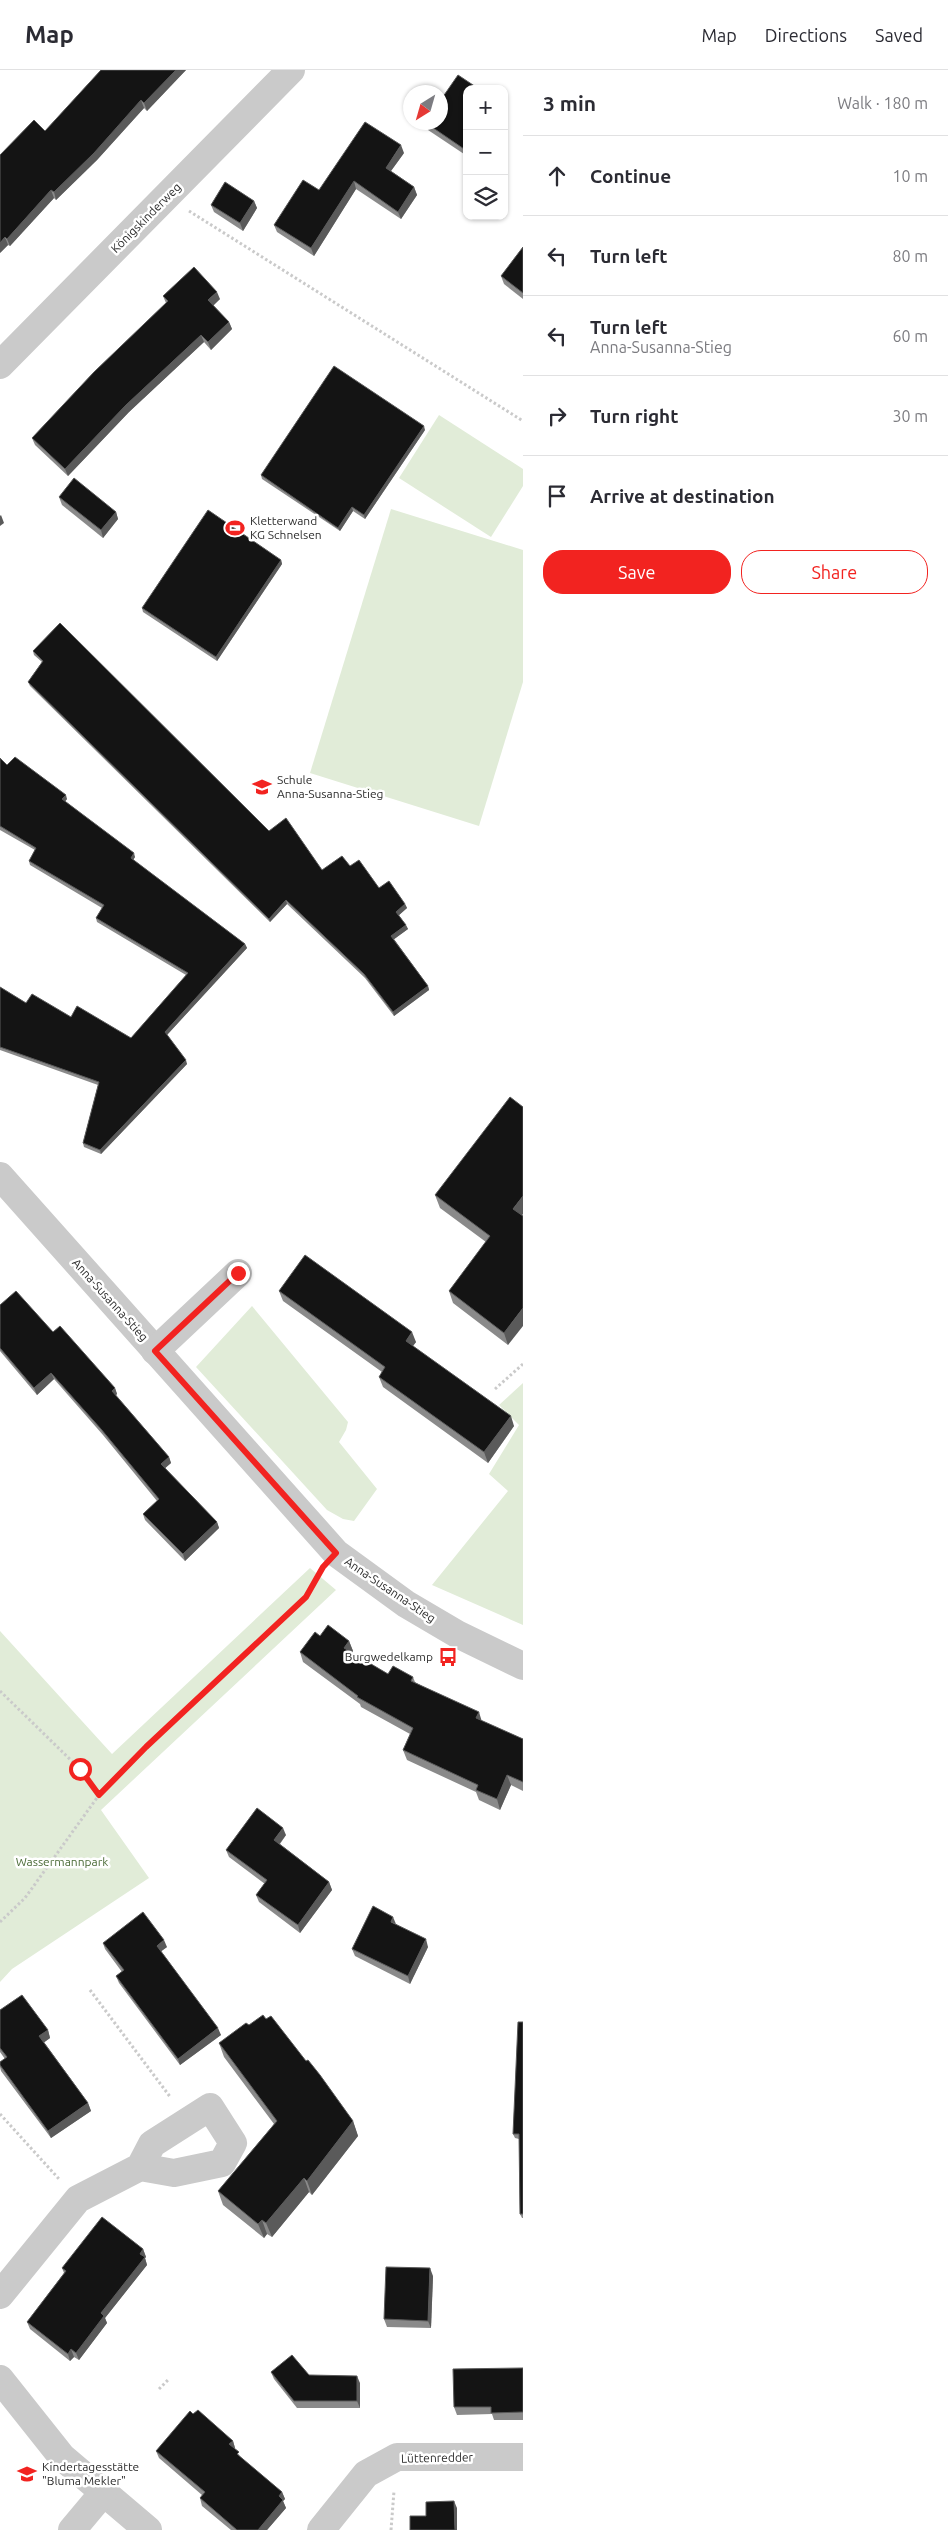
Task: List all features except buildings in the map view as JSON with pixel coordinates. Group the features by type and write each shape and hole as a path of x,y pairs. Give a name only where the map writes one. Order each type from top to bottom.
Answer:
{"street":[{"name":"Königskinderweg","path":"0,365 291,70"},
{"name":"Anna-Susanna-Stieg","path":"0,1176 336,1553 362,1574 420,1612 486,1650 522,1665"},
{"path":"155,1351 238,1273"},
{"path":"0,2295 78,2200 140,2167 152,2144 210,2107 234,2142 222,2163 174,2173 140,2167"},
{"path":"0,2379 49,2443 103,2493 148,2530"},
{"name":"Lüttenredder","path":"321,2530 366,2474 397,2458 523,2457"},
{"path":"72,2530 103,2493"}],"path":[{"path":"167,197 523,421"},
{"path":"495,1389 523,1364"},
{"path":"0,1922 25,1898 99,1795 146,1747 306,1597 323,1567 336,1553"},
{"path":"0,1691 80,1769 99,1795"},
{"path":"90,1990 188,2121"},
{"path":"0,2114 78,2200"},
{"path":"159,2389 169,2379"},
{"path":"391,2530 397,2458"}],"green space":[{"path":"439,415 523,469 523,486 491,537 399,478"},
{"path":"391,509 523,550 523,682 479,826 310,773"},
{"path":"252,1306 348,1422 339,1442 377,1489 354,1521 343,1519 327,1510 196,1367"},
{"path":"523,1383 523,1625 432,1585 508,1491 489,1474 519,1425 499,1405"},
{"name":"Wassermannpark","path":"310,1568 336,1590 101,1810 149,1878 12,1969 0,1982 0,1631 112,1754"}],"place":[{"name":"Kletterwand KG Schnelsen","path":"235,528"},
{"name":"Schule Anna-Susanna-Stieg","path":"262,787"},
{"name":"Burgwedelkamp","path":"448,1657"},
{"name":"Kindertagesstätte \"Bluma Mekler\"","path":"27,2474"}],"route":[{"path":"80,1769 99,1795 146,1747 306,1597 323,1567 336,1553 155,1351 238,1273"}]}
